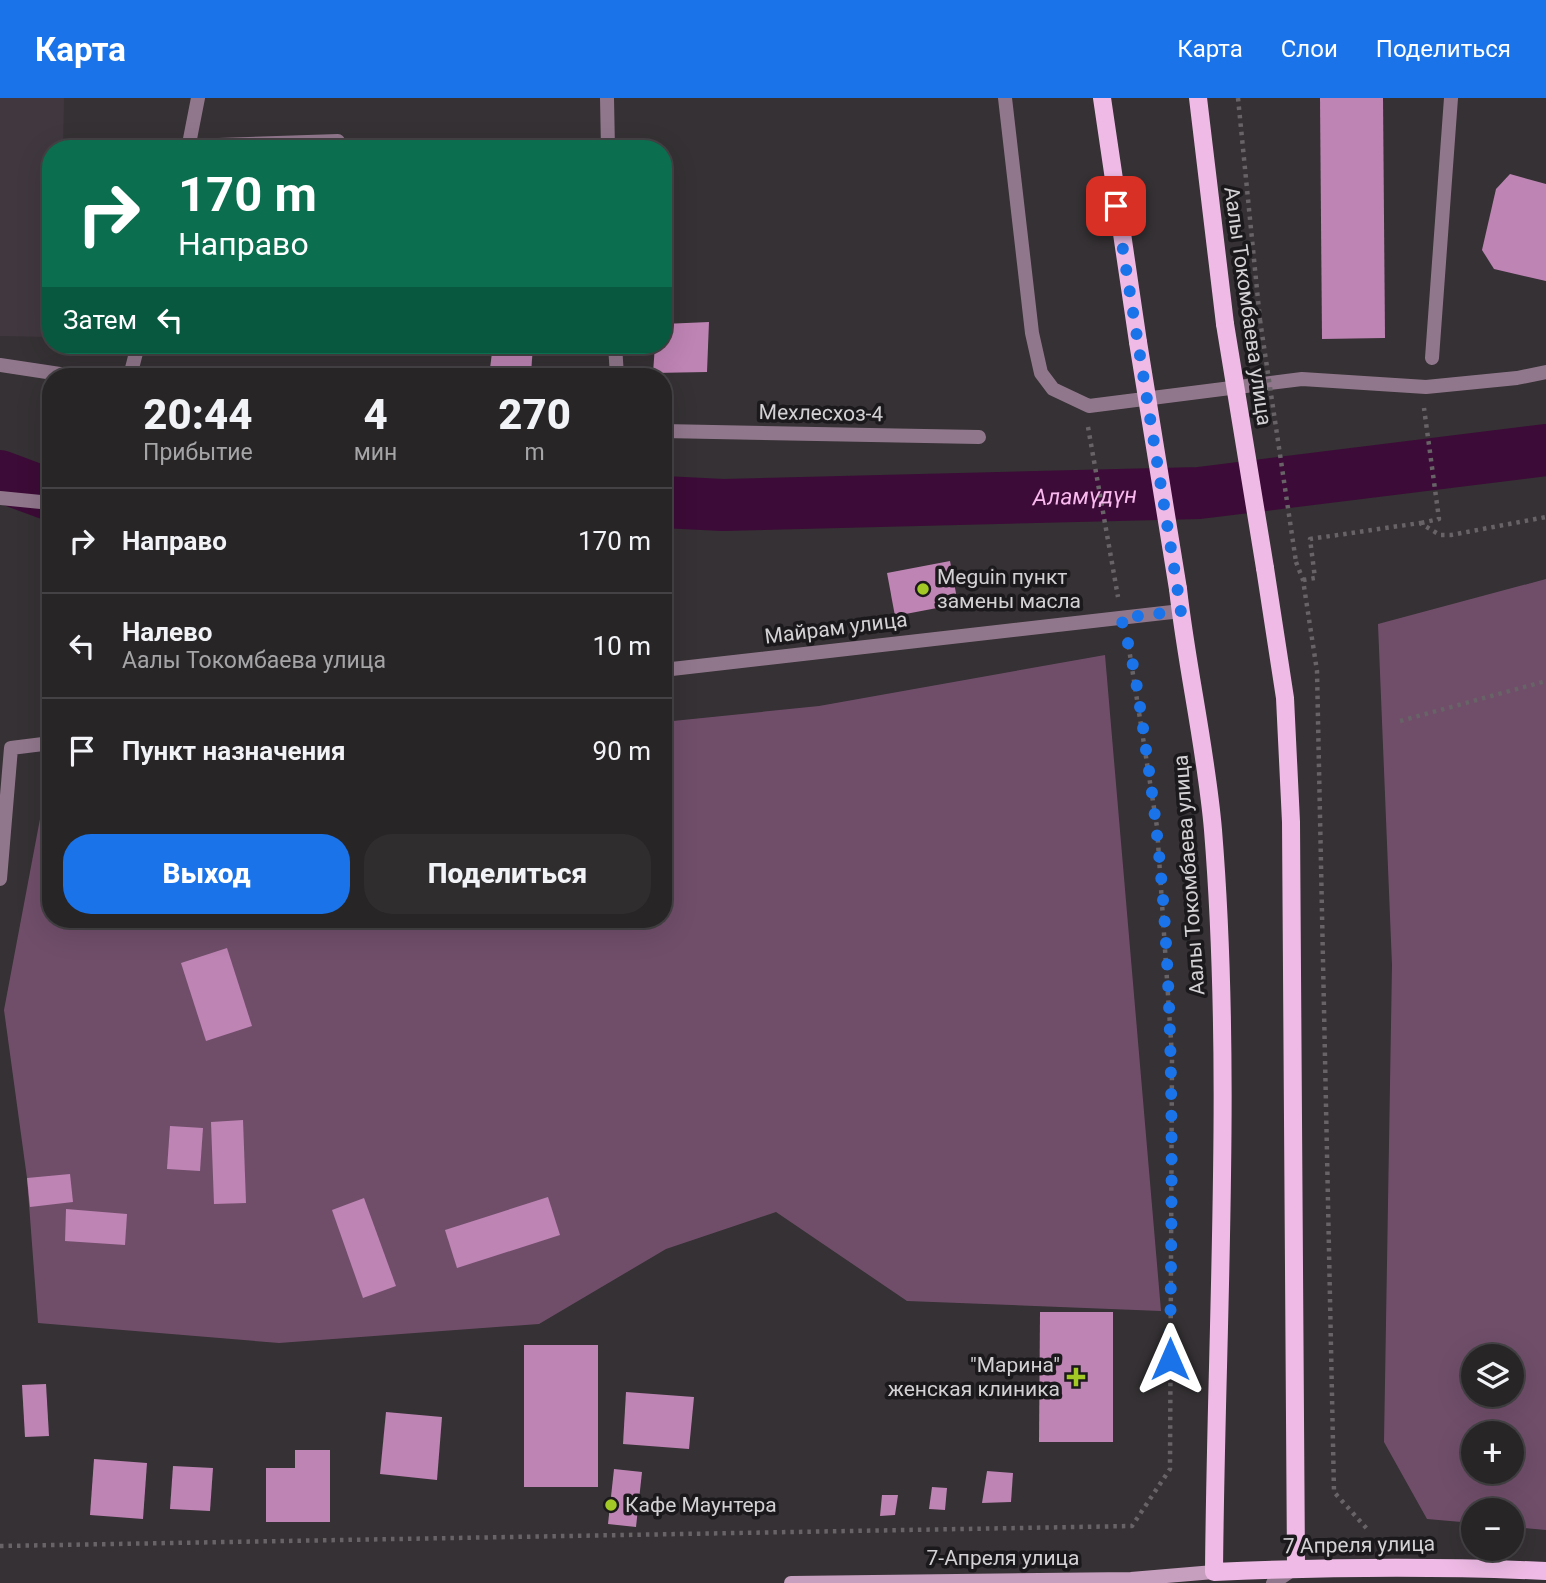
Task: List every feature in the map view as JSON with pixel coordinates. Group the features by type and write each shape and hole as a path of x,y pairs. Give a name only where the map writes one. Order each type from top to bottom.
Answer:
{"main road":[{"name":"Аалы Токомбаева улица","path":"1102,98 1138,342 1198,711 1213,829 1220,948 1223,1108 1213,1577"},
{"name":"Аалы Токомбаева улица","path":"1198,98 1225,324 1285,698 1291,822 1296,1567"},
{"name":"7 Апреля улица","path":"1213,1577 1296,1567 1454,1567 1546,1571"},
{"name":"7-Апреля улица","path":"791,1583 1213,1577"}],"street":[{"path":"189,140 198,98"},
{"path":"607,98 608,140"},
{"path":"1005,98 1032,333 1041,373 1053,389 1089,406 1302,379 1426,387 1517,378 1546,372"},
{"path":"1432,358 1451,98"},
{"path":"0,365 42,371"},
{"name":"Мехлесхоз-4","path":"672,430 979,437"},
{"path":"0,498 42,502"},
{"name":"Майрам улица","path":"672,669 1056,623 1181,611"},
{"path":"0,879 11,748 42,744"},
{"path":"1273,1583 1296,1567"}],"path":[{"path":"1238,98 1260,320 1296,562 1303,580 1317,671 1334,1492 1368,1530"},
{"path":"1303,580 1315,578 1310,540 1439,519 1424,412"},
{"path":"0,1546 1132,1526 1170,1469 1172,1056 1157,827 1132,652 1121,618 1087,423"},
{"path":"1420,523 1440,535 1546,517"},
{"path":"1400,721 1546,681"}],"shaded area":[{"path":"0,98 64,98 63,140 42,140 42,337 0,336"},
{"path":"1546,579 1546,1530 1524,1528 1524,1498 1461,1498 1461,1522 1427,1519 1384,1442 1392,965 1378,624"},
{"path":"1105,655 1161,1311 907,1301 776,1212 666,1249 539,1324 279,1343 38,1323 27,1178 4,1010 42,808 42,928 672,928 672,721 819,706"}],"building":[{"path":"1320,98 1383,98 1385,338 1322,339"},
{"path":"1510,174 1546,184 1546,281 1494,269 1482,250 1496,189"},
{"path":"709,322 707,372 672,373 672,368 653,368 654,354 672,354 672,324"},
{"path":"492,354 532,354 531,368 490,368"},
{"name":"Meguin пункт замены масла","path":"950,561 958,604 895,616 887,573"},
{"path":"227,948 252,1026 206,1041 181,963"},
{"path":"243,1120 246,1203 214,1204 211,1122"},
{"path":"170,1126 203,1128 200,1171 167,1169"},
{"path":"70,1174 73,1202 30,1207 27,1178"},
{"path":"548,1197 560,1235 457,1268 445,1230"},
{"path":"364,1198 396,1286 363,1298 332,1210"},
{"path":"66,1209 127,1214 125,1245 65,1241"},
{"name":"\"Марина\" женская клиника","path":"1040,1312 1113,1312 1113,1442 1039,1442"},
{"path":"524,1345 598,1345 598,1487 524,1487"},
{"path":"46,1384 49,1436 25,1437 22,1385"},
{"path":"626,1392 694,1397 689,1449 623,1444"},
{"path":"386,1412 442,1417 437,1480 380,1474"},
{"path":"295,1450 330,1450 330,1522 266,1522 266,1468 295,1468"},
{"path":"94,1459 147,1463 143,1519 90,1515"},
{"path":"173,1466 213,1468 210,1511 170,1509"},
{"path":"614,1469 642,1472 636,1527 608,1524"},
{"path":"987,1471 1013,1473 1011,1502 982,1503"},
{"path":"932,1487 947,1488 945,1510 929,1509"},
{"path":"882,1495 898,1495 895,1515 880,1516"}],"waterway":[{"name":"Аламүдүн","path":"672,502 723,505 1199,493 1546,450"},
{"name":"Аламүдүн","path":"0,476 42,492"}],"place":[{"name":"Meguin пункт замены масла","path":"923,589"},
{"name":"\"Марина\" женская клиника","path":"1076,1377"},
{"name":"Кафе Маунтера","path":"611,1505"}],"route":[{"path":"1116,206 1181,611 1121,618 1132,652 1157,827 1172,1056 1170,1359"}]}
